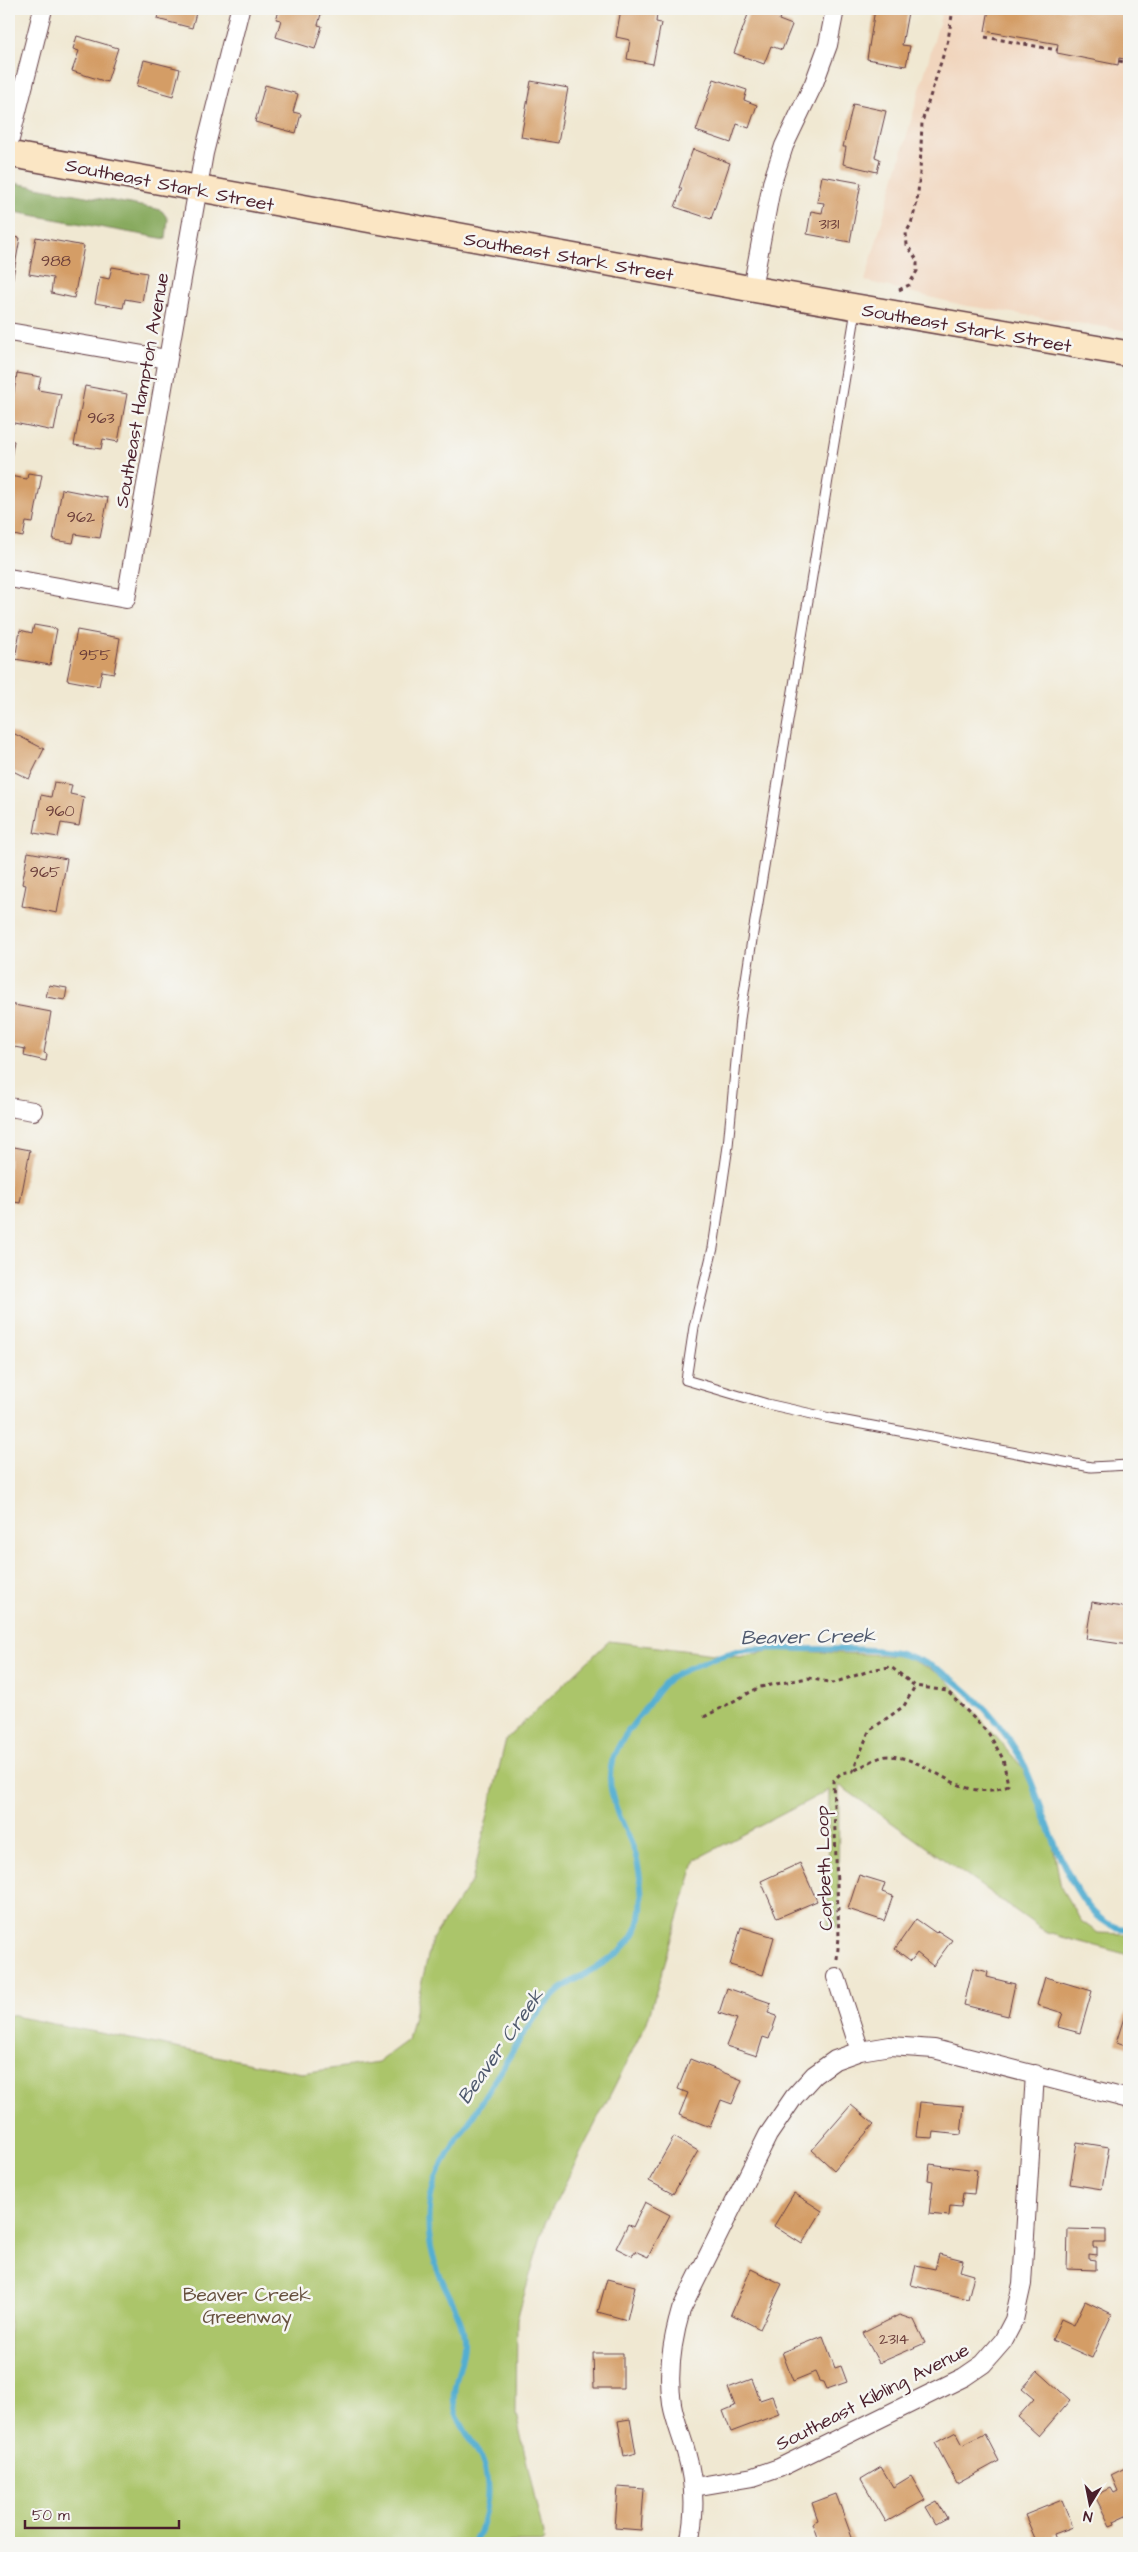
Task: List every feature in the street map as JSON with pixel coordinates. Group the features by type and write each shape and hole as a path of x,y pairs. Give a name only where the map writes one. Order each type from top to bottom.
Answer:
{"main road":[{"name":"Southeast Stark Street","path":"9,154 752,289 1129,354"}],"street":[{"path":"9,143 43,9"},
{"name":"Southeast Hampton Avenue","path":"9,578 126,599 197,189 209,129 240,9"},
{"path":"752,289 772,183 784,146 814,83 828,45 835,9"},
{"path":"9,332 167,359"},
{"path":"9,1107 33,1111"},
{"path":"836,1977 860,2051"},
{"path":"689,2543 695,2509 694,2487 672,2406 670,2382 671,2349 681,2310 768,2135 794,2097 814,2075 835,2060 860,2051 890,2046 934,2049 1129,2099"},
{"name":"Southeast Kibling Avenue","path":"694,2487 716,2481 753,2477 778,2468 964,2377 983,2364 1003,2341 1014,2320 1022,2284 1035,2074"}],"lane":[{"path":"856,307 753,933 740,1019 728,1146 713,1248 694,1327 686,1380 767,1404 840,1420 1091,1467 1129,1465"}],"path":[{"path":"899,290 910,285 917,271 917,260 907,245 906,233 911,224 918,192 922,122 948,40 952,9"},
{"path":"985,37 1057,50"},
{"path":"1119,61 1129,63"},
{"name":"Corbeth Loop","path":"704,1717 760,1687 808,1678 833,1683 875,1669 891,1667 915,1686 947,1691 988,1734 1003,1760 1008,1786 995,1792 972,1791 909,1761 887,1756 852,1771 841,1773 833,1781 839,1937 836,1977"},
{"path":"852,1771 868,1731 904,1706 915,1686"}],"shaded area":[{"path":"943,9 1129,9 1129,331 962,305 865,281"}],"green space":[{"path":"9,182 157,209 162,211 168,219 166,239 9,211"},
{"name":"Beaver Creek Greenway","path":"609,1641 739,1657 774,1650 904,1656 944,1676 1022,1767 1050,1827 1061,1888 1081,1921 1098,1933 1129,1934 1129,1955 1047,1933 839,1785 838,1927 828,1927 829,1790 696,1859 647,2022 545,2223 517,2320 516,2414 544,2539 541,2543 9,2543 9,2015 302,2073 378,2062 408,2040 432,1939 472,1881 506,1739"}],"building":[{"path":"159,9 197,9 192,28 157,19"},
{"path":"280,9 306,9 321,14 318,25 322,26 315,49 276,37 281,20 276,19"},
{"path":"621,9 657,14 656,22 661,23 653,64 627,59 630,40 616,37"},
{"path":"750,9 783,9 779,20 792,25 782,50 771,46 764,64 734,53"},
{"path":"875,9 908,12 902,45 910,46 906,66 867,59"},
{"path":"989,9 1129,9 1129,60 1119,58 1118,65 1057,53 1058,44 985,31"},
{"path":"77,36 118,48 107,82 72,71 79,51 73,49"},
{"path":"144,60 180,69 173,96 137,86"},
{"path":"714,79 747,90 744,100 757,105 749,128 737,124 731,143 696,131"},
{"path":"531,81 568,88 558,143 521,137"},
{"path":"265,85 298,94 293,112 301,114 296,133 255,122"},
{"path":"853,104 886,111 875,157 880,159 877,172 843,164 846,147 843,147"},
{"path":"693,149 730,163 711,219 675,207 682,188 679,188"},
{"path":"822,176 861,183 850,242 807,234 811,211 822,213 824,203 817,202"},
{"path":"9,236 20,238 11,288 9,288"},
{"path":"36,237 84,246 74,298 51,293 53,278 29,274"},
{"path":"112,267 147,273 142,302 125,299 123,308 95,303 100,277 109,279"},
{"path":"17,373 41,377 38,390 61,394 54,431 9,422"},
{"path":"85,386 127,394 118,442 103,439 101,449 74,445"},
{"path":"9,440 14,441 11,458 9,457"},
{"path":"28,473 42,475 33,523 26,522 23,537 9,534 9,476 27,479"},
{"path":"62,489 108,498 100,538 75,534 73,543 53,540"},
{"path":"34,625 57,629 50,665 15,659 20,630 32,633"},
{"path":"77,630 120,638 114,673 102,671 99,686 67,680"},
{"path":"9,731 44,749 29,779 9,769"},
{"path":"54,782 72,785 70,794 84,797 79,826 61,823 58,837 34,833 41,795 51,797"},
{"path":"28,852 67,859 57,913 22,906 26,885 22,884"},
{"path":"49,985 67,988 65,1000 46,997"},
{"path":"9,1004 51,1012 44,1053 47,1054 46,1061 24,1056 25,1049 9,1046"},
{"path":"9,1146 30,1150 20,1203 9,1201"},
{"path":"1092,1602 1129,1608 1129,1645 1086,1639"},
{"path":"800,1863 817,1901 777,1918 761,1881"},
{"path":"859,1875 885,1883 882,1892 893,1896 884,1921 848,1909"},
{"path":"916,1919 936,1933 938,1931 952,1940 933,1966 917,1953 911,1961 895,1949"},
{"path":"741,1927 774,1937 763,1975 730,1965"},
{"path":"973,1968 988,1972 987,1977 1015,1984 1008,2016 964,2005"},
{"path":"1045,1977 1092,1991 1080,2033 1058,2027 1063,2013 1037,2005"},
{"path":"727,1988 771,2003 768,2013 777,2016 769,2039 763,2037 757,2056 726,2046 737,2019 719,2013"},
{"path":"1127,2008 1129,2008 1129,2047 1116,2043"},
{"path":"690,2059 742,2080 732,2104 721,2100 710,2127 679,2115 688,2093 678,2089"},
{"path":"920,2102 964,2106 961,2135 934,2132 933,2138 916,2137"},
{"path":"851,2105 874,2124 834,2170 812,2150"},
{"path":"674,2137 698,2151 673,2194 649,2181"},
{"path":"1077,2142 1109,2147 1102,2189 1070,2184"},
{"path":"930,2164 977,2170 974,2194 963,2193 961,2207 950,2206 949,2216 929,2214 933,2181 928,2180"},
{"path":"794,2193 822,2211 802,2244 774,2226"},
{"path":"645,2202 670,2215 648,2257 635,2251 632,2256 616,2248 628,2224 633,2227"},
{"path":"1068,2229 1106,2230 1106,2242 1093,2242 1093,2247 1097,2247 1097,2255 1089,2254 1089,2259 1096,2260 1096,2270 1067,2269"},
{"path":"939,2254 963,2260 960,2271 974,2275 968,2299 911,2285 916,2265 935,2269"},
{"path":"751,2269 782,2284 760,2329 731,2314"},
{"path":"607,2279 635,2286 627,2320 598,2312"},
{"path":"1085,2301 1112,2314 1092,2358 1052,2340 1061,2319 1074,2325"},
{"path":"899,2315 914,2320 925,2343 879,2363 863,2333"},
{"path":"823,2336 835,2368 841,2366 847,2382 827,2389 824,2382 819,2381 815,2372 793,2381 782,2352"},
{"path":"593,2353 623,2353 623,2388 594,2388"},
{"path":"1038,2371 1070,2400 1039,2436 1018,2417 1034,2399 1022,2389"},
{"path":"752,2379 760,2400 772,2396 779,2414 731,2432 723,2411 735,2406 728,2388"},
{"path":"630,2419 636,2453 624,2456 618,2421"},
{"path":"956,2432 963,2445 985,2434 999,2461 957,2484 935,2443"},
{"path":"1129,2466 1129,2514 1114,2521 1115,2524 1110,2526 1095,2496 1111,2488 1114,2493 1118,2491 1111,2475"},
{"path":"881,2467 893,2487 911,2476 925,2500 886,2522 861,2479"},
{"path":"618,2487 644,2489 641,2530 615,2528"},
{"path":"836,2494 854,2543 819,2543 812,2523 818,2520 812,2503"},
{"path":"1062,2500 1073,2527 1054,2534 1057,2543 1037,2543 1025,2515"},
{"path":"937,2501 947,2518 936,2524 926,2507"}],"waterway":[{"name":"Beaver Creek","path":"474,2543 485,2512 487,2479 481,2458 460,2422 455,2409 454,2391 463,2356 464,2338 459,2317 440,2277 431,2247 429,2220 434,2184 448,2154 538,2014 560,1990 620,1951 635,1932 641,1904 639,1872 631,1842 616,1809 610,1786 610,1774 612,1762 620,1743 667,1680 703,1662 747,1650 855,1649 903,1654 930,1665 961,1686 999,1725 1019,1755 1028,1774 1074,1886 1090,1908 1108,1924 1129,1929"}]}
